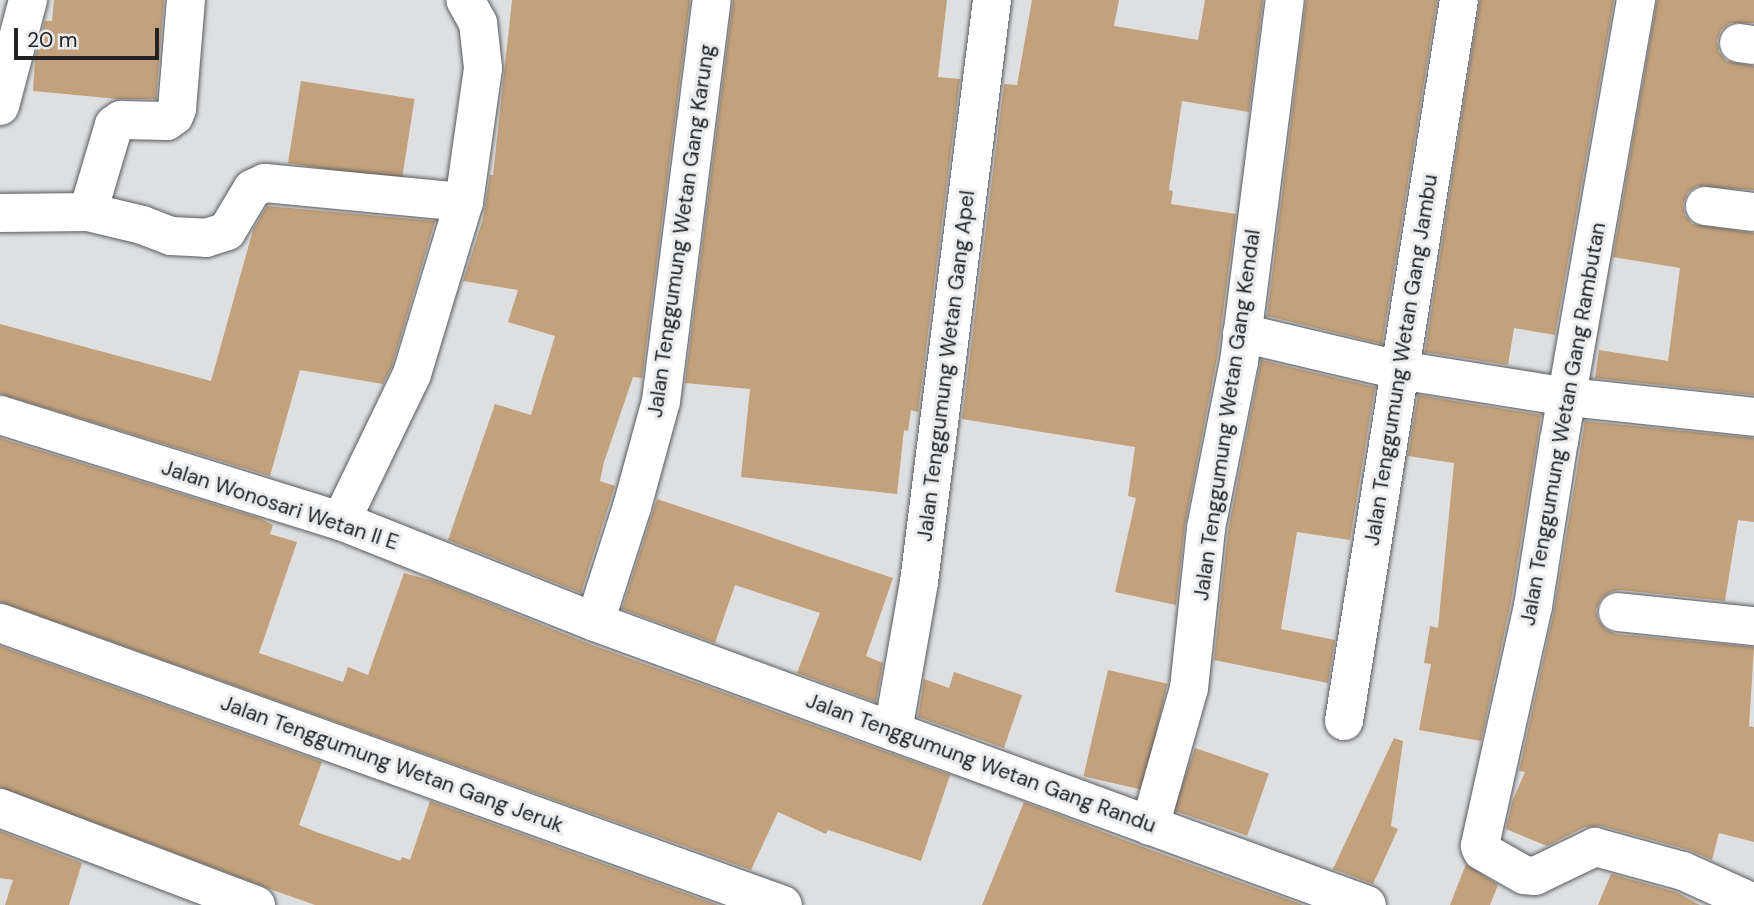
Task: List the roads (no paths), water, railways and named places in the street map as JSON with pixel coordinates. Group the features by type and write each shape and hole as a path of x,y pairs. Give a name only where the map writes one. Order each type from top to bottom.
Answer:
{"street":[{"path":"0,106 28,0"},
{"path":"88,212 114,125 121,120 166,121 174,116 186,0"},
{"path":"341,521 412,374 464,202 483,68 478,23 465,0"},
{"name":"Jalan Tenggumung Wetan Gang Karung","path":"595,622 636,495 661,401 712,0"},
{"name":"Jalan Tenggumung Wetan Gang Apel","path":"893,731 919,582 992,0"},
{"name":"Jalan Tenggumung Wetan Gang Kendal","path":"1150,826 1189,688 1206,528 1242,333 1285,0"},
{"name":"Jalan Tenggumung Wetan Gang Jambu","path":"1344,721 1460,0"},
{"name":"Jalan Tenggumung Wetan Gang Rambutan","path":"1636,0 1533,606 1480,846 1482,851 1524,875 1535,876 1595,848 1683,871 1754,902"},
{"path":"0,213 88,212 171,236 206,238 227,232 252,189 265,183 464,202"},
{"path":"1705,206 1754,212"},
{"path":"1242,333 1399,370 1568,397 1754,417"},
{"name":"Jalan Wonosari Wetan II E","path":"0,415 341,521 595,622"},
{"path":"1619,612 1754,626"},
{"name":"Jalan Tenggumung Wetan Gang Randu","path":"595,622 1367,905"},
{"name":"Jalan Tenggumung Wetan Gang Jeruk","path":"0,624 783,905"},
{"path":"0,808 256,905"}]}
